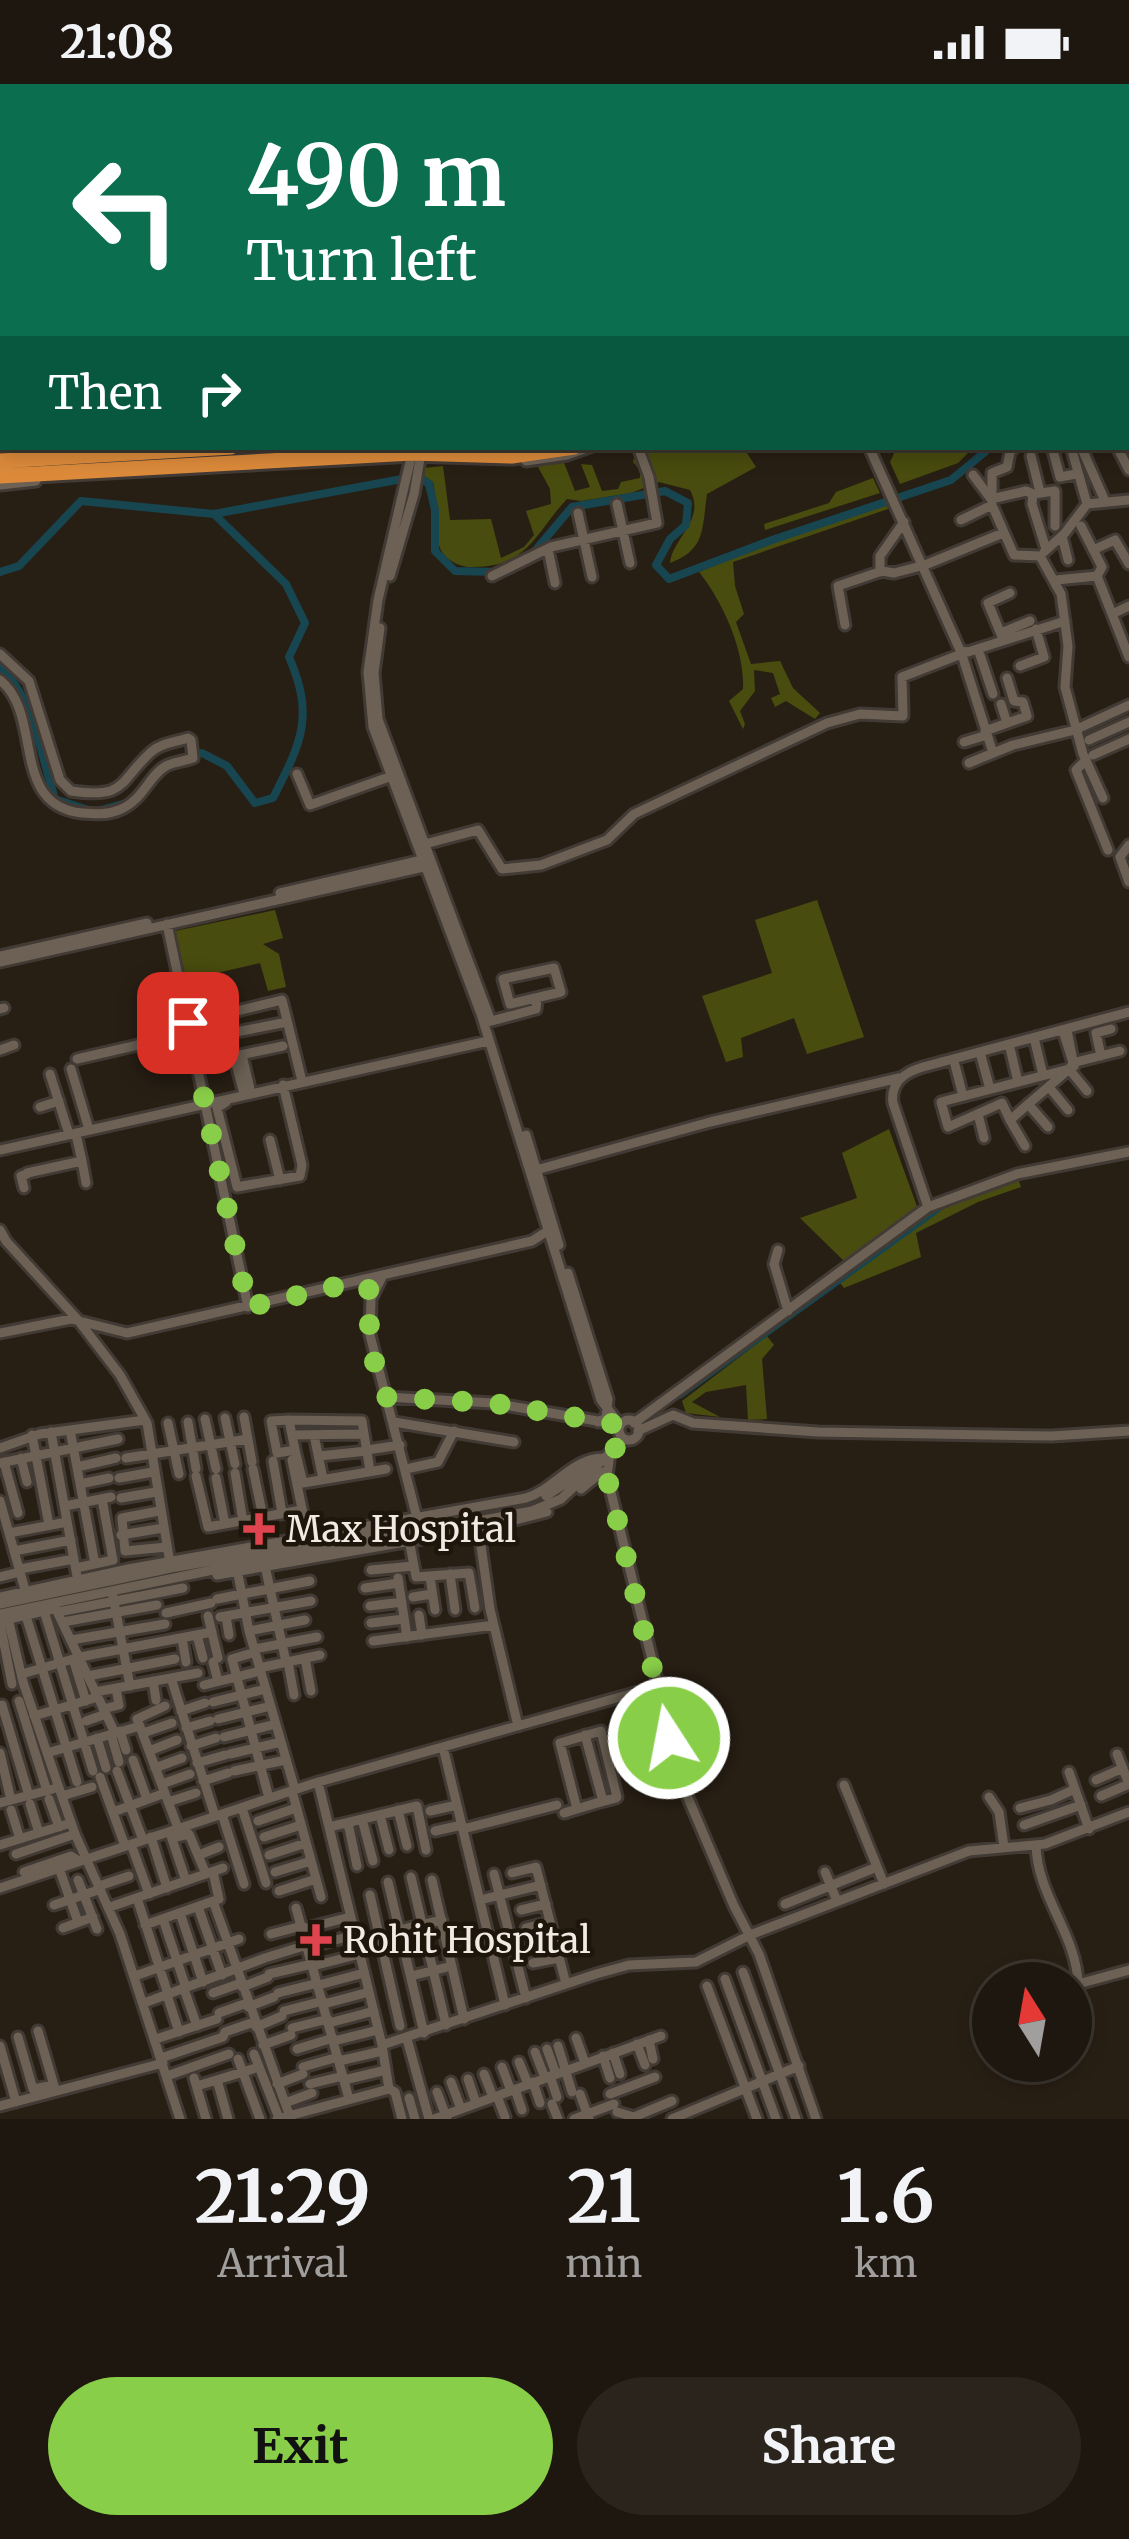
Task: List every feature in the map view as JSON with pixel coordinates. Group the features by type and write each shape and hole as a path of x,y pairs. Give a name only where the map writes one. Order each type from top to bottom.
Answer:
{"highway":[{"path":"0,481 59,476 128,458 203,450"},
{"path":"0,458 415,459 553,450"}],"street":[{"path":"551,1229 489,1032 389,777 375,719 374,673 384,601 415,459 519,462 580,450"},
{"path":"493,576 548,549 657,524 639,450"},
{"path":"870,450 963,654 993,753"},
{"path":"991,502 992,473 1006,467 1012,450"},
{"path":"1053,450 1060,477 1076,474"},
{"path":"1076,450 1076,474 1087,504"},
{"path":"1077,450 1105,501"},
{"path":"1031,456 1037,493 1032,504 1065,621 1064,683 1075,730 1103,797"},
{"path":"973,475 1018,557 1043,552 1087,504 1128,501"},
{"path":"961,520 991,502 1026,491 1054,491 1058,531 1068,560"},
{"path":"616,504 630,562"},
{"path":"578,513 592,577"},
{"path":"880,572 880,556 902,517"},
{"path":"1081,526 1102,567 1097,576"},
{"path":"845,625 837,588 880,572 925,565 1003,533"},
{"path":"1093,550 1115,539 1129,564"},
{"path":"548,549 555,583"},
{"path":"1056,580 1097,576"},
{"path":"1097,576 1129,656"},
{"path":"1002,636 988,603 1010,593"},
{"path":"1112,614 1129,607"},
{"path":"0,959 422,857 478,830 502,869 542,865 607,840 634,814 826,723 863,714 903,716 902,677 1033,625 1065,621"},
{"path":"1021,666 1044,657 1033,625"},
{"path":"0,654 26,675 60,780 71,790 115,790 155,748 191,740 193,758 163,768 145,792 124,808 88,814 58,808 40,789 12,693 0,680"},
{"path":"980,656 993,694"},
{"path":"964,742 1028,715 1023,702 1014,701 1008,683 975,699"},
{"path":"1001,704 1007,723"},
{"path":"970,763 1075,730 1129,705"},
{"path":"375,719 422,857"},
{"path":"1089,740 1129,722"},
{"path":"1108,850 1076,770 1089,757 1129,740"},
{"path":"297,774 310,806 389,777"},
{"path":"1129,845 1120,857 1129,883"},
{"path":"166,922 205,1102 237,1187 300,1176 303,1171 284,1086"},
{"path":"554,968 561,992 536,998 510,1004 503,979 554,968"},
{"path":"248,1307 216,1126 218,1104 489,1032 536,1009 536,998"},
{"path":"88,1126 74,1064 219,1015 282,1000 301,1077"},
{"path":"536,1170 899,1078 915,1069 1129,1012"},
{"path":"219,1015 217,1036 235,1056 246,1090"},
{"path":"217,1036 287,1022"},
{"path":"1101,1056 1096,1033 1111,1029"},
{"path":"1065,1030 1072,1066 1087,1091"},
{"path":"0,1148 284,1086 301,1077 489,1032"},
{"path":"489,1032 601,1400 625,1439 633,1439 636,1427 677,1405 788,1311 928,1207 1017,1174 1129,1152"},
{"path":"1035,1042 1046,1081 1068,1110"},
{"path":"0,1050 14,1045"},
{"path":"212,1061 283,1046"},
{"path":"1010,1048 1018,1082"},
{"path":"1010,1120 1046,1081 1072,1066 1120,1051"},
{"path":"981,1056 990,1089"},
{"path":"955,1065 963,1096"},
{"path":"50,1074 86,1183"},
{"path":"899,1078 893,1103 928,1207"},
{"path":"1024,1146 1002,1102 948,1127 941,1102 1018,1082 1046,1081"},
{"path":"0,1148 22,1147 246,1090 284,1086"},
{"path":"40,1107 81,1092"},
{"path":"1028,1104 1048,1127"},
{"path":"978,1114 984,1138"},
{"path":"52,1138 64,1180"},
{"path":"270,1140 280,1180"},
{"path":"22,1147 24,1188"},
{"path":"23,1173 82,1161"},
{"path":"0,1229 5,1243 78,1320 120,1375 145,1420 167,1547 196,1635 218,1681"},
{"path":"0,1333 78,1320 127,1333 532,1241 551,1229"},
{"path":"778,1250 774,1264 788,1311"},
{"path":"383,1275 368,1315 370,1335 406,1469 416,1532 416,1577 469,1573 475,1607"},
{"path":"355,1282 373,1292"},
{"path":"386,1397 493,1403 620,1425 628,1420 636,1427"},
{"path":"636,1427 670,1416 677,1405"},
{"path":"677,1405 693,1423 818,1432 1052,1436 1129,1431"},
{"path":"598,1421 606,1418 607,1407"},
{"path":"244,1417 262,1517"},
{"path":"225,1418 252,1551"},
{"path":"205,1419 225,1524"},
{"path":"0,1448 51,1432 145,1420"},
{"path":"289,1420 308,1540"},
{"path":"188,1421 205,1525 302,1510"},
{"path":"293,1455 277,1453 271,1421 362,1421 370,1471"},
{"path":"394,1422 514,1442"},
{"path":"169,1423 179,1474"},
{"path":"70,1430 95,1564"},
{"path":"406,1469 438,1462 454,1431"},
{"path":"51,1432 77,1573"},
{"path":"292,1435 366,1445 399,1443"},
{"path":"314,1435 323,1479"},
{"path":"32,1436 49,1525"},
{"path":"18,1513 2,1462 118,1439"},
{"path":"76,1467 248,1439"},
{"path":"236,1561 252,1551 308,1540 478,1525 551,1504 604,1464 625,1439"},
{"path":"319,1456 366,1445"},
{"path":"293,1455 303,1483 386,1468"},
{"path":"252,1462 273,1456 282,1514"},
{"path":"22,1458 27,1482"},
{"path":"2,1612 28,1608 53,1613 114,1600 217,1558 266,1566 367,1545 543,1498 604,1464"},
{"path":"604,1464 675,1762 750,1935 816,2119"},
{"path":"64,1501 114,1478 153,1472"},
{"path":"82,1493 111,1498 156,1492"},
{"path":"28,1608 77,1573 113,1560 111,1498"},
{"path":"0,1501 41,1668 77,1782"},
{"path":"4,1515 46,1508"},
{"path":"159,1511 122,1518 127,1553 167,1547"},
{"path":"9,1533 87,1523"},
{"path":"478,1525 494,1625 518,1726"},
{"path":"210,1527 217,1558"},
{"path":"92,1546 123,1534 163,1528"},
{"path":"14,1551 71,1540"},
{"path":"1,1573 177,1575 236,1561 367,1545"},
{"path":"367,1545 369,1578"},
{"path":"236,1561 257,1670 321,1897"},
{"path":"266,1566 294,1695"},
{"path":"369,1578 413,1566"},
{"path":"450,1574 455,1610"},
{"path":"430,1576 442,1632"},
{"path":"369,1578 398,1581 407,1599 407,1636"},
{"path":"2,1612 28,1608 53,1613 114,1600 162,1614 189,1614 214,1601 310,1582"},
{"path":"370,1606 432,1594"},
{"path":"114,1600 141,1724 164,1790 182,1912 203,1982"},
{"path":"218,1616 311,1600"},
{"path":"2,1612 14,1682 34,1716 47,1753 58,1827"},
{"path":"53,1613 71,1640 93,1697 130,1755 146,1794"},
{"path":"53,1613 60,1663 85,1742 130,1805 146,1925 179,2032"},
{"path":"71,1640 119,1631 162,1614"},
{"path":"419,1615 422,1635"},
{"path":"211,1659 218,1616"},
{"path":"218,1616 230,1635"},
{"path":"371,1623 404,1618"},
{"path":"249,1631 305,1620"},
{"path":"373,1641 494,1625"},
{"path":"14,1682 76,1658 212,1632"},
{"path":"268,1798 232,1657 317,1637"},
{"path":"88,1676 181,1660 182,1638"},
{"path":"204,1684 320,1655"},
{"path":"76,1658 88,1676 93,1697"},
{"path":"305,1658 311,1691"},
{"path":"308,1675 325,1672"},
{"path":"34,1716 116,1688 198,1673"},
{"path":"171,1678 203,1781 244,1884"},
{"path":"141,1724 160,1703 153,1681"},
{"path":"24,1873 173,1833 318,1782 659,1686"},
{"path":"86,1721 119,1705 116,1688"},
{"path":"181,1711 262,1690"},
{"path":"24,1700 1,1705 39,1833"},
{"path":"24,1700 54,1793 110,1907 180,2119"},
{"path":"186,1728 267,1707"},
{"path":"564,1711 572,1739"},
{"path":"47,1753 141,1724 172,1723"},
{"path":"191,1746 272,1725"},
{"path":"435,1831 577,1809 618,1795 599,1730 560,1745 577,1809"},
{"path":"107,1770 115,1733"},
{"path":"585,1735 603,1801"},
{"path":"97,1738 112,1812 137,1842 205,1904 233,1941 236,1970 255,2025 259,2067 273,2088"},
{"path":"669,1738 623,1755 632,1775 675,1762"},
{"path":"149,1751 177,1740"},
{"path":"197,1763 277,1743"},
{"path":"443,1747 505,2005"},
{"path":"0,1753 7,1805 20,1839"},
{"path":"1101,1796 1129,1784 1117,1754"},
{"path":"155,1768 182,1758"},
{"path":"203,1781 281,1761"},
{"path":"1096,1780 1125,1769"},
{"path":"1069,1772 1089,1829"},
{"path":"164,1790 190,1774"},
{"path":"318,1782 389,2089"},
{"path":"844,1786 884,1884"},
{"path":"7,1805 92,1787"},
{"path":"1020,1808 1075,1789"},
{"path":"112,1812 146,1794 196,1792"},
{"path":"993,1803 1004,1847"},
{"path":"430,1811 457,1804"},
{"path":"1037,1804 1049,1843"},
{"path":"1024,1825 1081,1805"},
{"path":"328,1827 417,1806 426,1850"},
{"path":"242,1808 259,1840 266,1883"},
{"path":"258,1821 296,1808"},
{"path":"398,1810 406,1846"},
{"path":"282,2114 307,2079 339,2059 629,1965 696,1962 750,1935 974,1850 1049,1843 1129,1813"},
{"path":"380,1815 389,1850"},
{"path":"362,1819 373,1861"},
{"path":"348,1823 357,1866"},
{"path":"233,1849 301,1825"},
{"path":"0,1845 58,1827 73,1829"},
{"path":"16,1854 73,1829"},
{"path":"146,1925 220,1896 214,1872 199,1855 190,1834 173,1833"},
{"path":"49,1843 78,1922"},
{"path":"269,1855 306,1844"},
{"path":"1036,1845 1044,1887 1078,1963 1078,1984 1129,1970"},
{"path":"199,1855 219,1847"},
{"path":"32,1849 38,1868"},
{"path":"275,1872 311,1861"},
{"path":"0,1888 57,1866"},
{"path":"512,1873 536,1867 566,1984"},
{"path":"784,1904 872,1869"},
{"path":"110,1907 214,1872"},
{"path":"825,1872 837,1901"},
{"path":"494,1874 526,1998"},
{"path":"54,1905 126,1877 164,1919 196,2026"},
{"path":"411,1877 446,2025"},
{"path":"279,1892 316,1879"},
{"path":"63,1928 78,1922 95,1923 79,1880"},
{"path":"432,1880 464,2019"},
{"path":"388,1882 424,2033"},
{"path":"480,1900 541,1886"},
{"path":"812,1892 819,1909"},
{"path":"370,1894 400,2026"},
{"path":"205,1904 222,1975"},
{"path":"521,1910 546,1904"},
{"path":"296,1908 349,2098"},
{"path":"271,1934 350,1917"},
{"path":"400,1930 442,1920"},
{"path":"526,1928 550,1922"},
{"path":"144,2003 267,1957 355,1935"},
{"path":"529,1945 554,1940"},
{"path":"135,1976 233,1941"},
{"path":"213,1993 359,1954"},
{"path":"533,1964 559,1958"},
{"path":"156,2039 385,1960"},
{"path":"411,1976 452,1966"},
{"path":"743,1972 796,2119"},
{"path":"725,1978 776,2119"},
{"path":"707,1986 757,2119"},
{"path":"0,2106 162,2060 223,2038 225,2032 283,2014 369,1992"},
{"path":"723,2030 779,2010"},
{"path":"258,2050 291,2031 374,2011"},
{"path":"297,2048 378,2030"},
{"path":"28,2034 55,2088"},
{"path":"28,2034 34,2089 55,2088"},
{"path":"16,2102 0,2044 28,2034"},
{"path":"435,2118 464,2112 661,2036"},
{"path":"576,2038 585,2063"},
{"path":"407,2039 422,2095 435,2118"},
{"path":"643,2042 649,2062"},
{"path":"558,2119 547,2049 554,2074 576,2093 588,2116"},
{"path":"258,2050 282,2114"},
{"path":"609,2054 614,2095 634,2117 672,2101"},
{"path":"166,2076 234,2056 260,2119"},
{"path":"519,2062 540,2103"},
{"path":"672,2119 799,2066"},
{"path":"206,2119 195,2082 259,2067"},
{"path":"502,2067 525,2114"},
{"path":"222,2100 307,2079 382,2071"},
{"path":"484,2074 506,2117"},
{"path":"574,2119 588,2116 614,2095 655,2077"},
{"path":"468,2079 486,2119"},
{"path":"217,2080 228,2119"},
{"path":"451,2083 464,2112"},
{"path":"282,2114 389,2089 403,2099 415,2119"},
{"path":"435,2118 437,2092"},
{"path":"403,2099 422,2095"},
{"path":"403,2099 403,2119"}],"green space":[{"path":"639,450 745,450 756,467 707,494 696,544 670,563 691,519 694,501 690,490 659,482 631,493 567,499 528,546 506,562 467,567 449,559 440,548 433,482 424,476 424,468 443,466 450,520 491,519 501,558 524,547 534,535 526,511 551,504 550,489 537,465 563,460 575,491 590,487 581,464 592,465 602,491 640,478 633,462 639,460"},
{"path":"896,450 971,450 958,463 900,484 890,462"},
{"path":"873,478 880,493 765,530 764,524 829,503 836,492"},
{"path":"887,505 888,509 733,562 744,614 736,622 751,664 780,661 793,688 820,713 815,719 786,701 775,707 771,698 780,694 773,673 754,670 755,691 740,711 743,729 729,701 743,689 736,643 724,612 699,572 787,536"},
{"path":"817,900 864,1037 807,1054 794,1018 741,1038 743,1057 726,1062 702,996 772,973 755,920"},
{"path":"275,910 283,938 263,944 279,954 286,987 268,991 260,963 186,980 175,931"},
{"path":"889,1129 918,1209 846,1263 800,1218 857,1198 842,1153"},
{"path":"1017,1176 1021,1187 916,1233 921,1257 844,1288 836,1278 929,1209"},
{"path":"767,1336 774,1345 762,1359 767,1419 748,1420 746,1385 706,1392 692,1402 720,1417 686,1413 682,1401"}],"waterway":[{"path":"534,552 572,507 665,491 688,503 686,525 670,539 656,565 669,579 951,480 987,450"},
{"path":"188,757 202,753 227,766 255,803 273,798 297,745 303,713 289,657 305,623 286,584 214,514 418,476 429,484 435,510 435,551 455,571 495,572"},
{"path":"0,572 19,566 81,501 214,514"},
{"path":"0,667 29,711 55,799 94,812 126,803"},
{"path":"1013,1180 1129,1158"},
{"path":"681,1397 948,1204"}],"place":[{"name":"Max Hospital","path":"259,1529"},
{"name":"Rohit Hospital","path":"316,1940"}],"route":[{"path":"188,1023 248,1307 355,1282 373,1292 370,1335 386,1397 493,1403 620,1425 625,1439 610,1453 607,1476 669,1738"}]}
